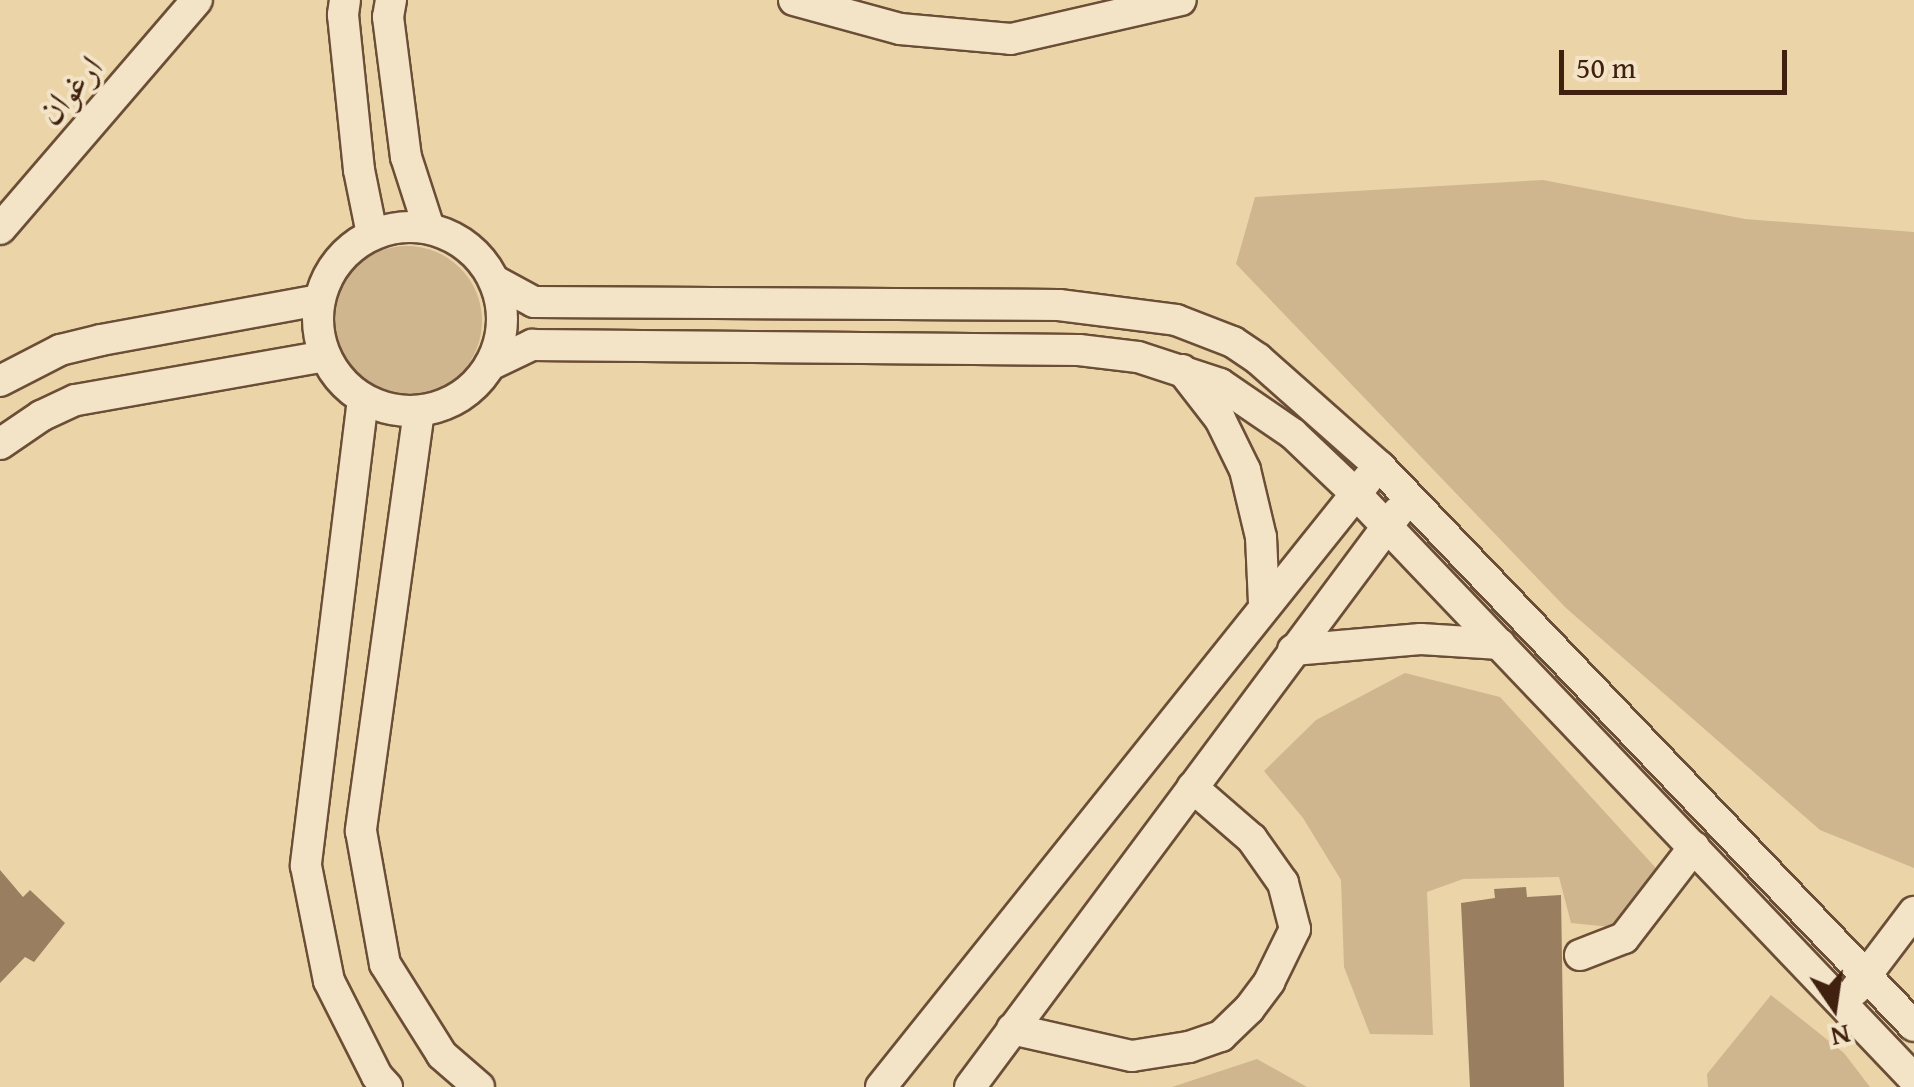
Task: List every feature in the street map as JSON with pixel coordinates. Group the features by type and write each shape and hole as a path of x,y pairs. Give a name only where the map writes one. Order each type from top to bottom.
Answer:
{"street":[{"name":"ارغوان","path":"0,230 196,0"},
{"path":"346,0 343,15 359,170 372,234"},
{"path":"391,0 388,17 406,158 429,228"},
{"path":"794,0 900,29 1011,39 1180,0"},
{"path":"400,226 429,228 456,238 479,256 495,281 502,309 500,338 490,365 472,388 447,403 419,410 390,409 363,398 340,380 325,356 317,328 319,300 329,272 347,250 372,234 400,226"},
{"path":"495,281 534,302 1058,304 1176,320 1218,335 1258,359 1380,467 1914,1026"},
{"path":"0,380 74,346 319,300"},
{"path":"490,365 532,344 1079,350 1138,357 1220,384 1258,407 1354,492 1914,1079"},
{"path":"0,444 41,416 76,400 325,356"},
{"path":"1182,370 1220,418 1245,470 1261,537 1264,603"},
{"path":"363,398 306,866 329,982 377,1076 387,1087"},
{"path":"419,410 361,831 385,964 442,1055 479,1087"},
{"path":"881,1087 1264,603 1354,492 1380,467"},
{"path":"970,1087 1408,497"},
{"path":"1293,650 1422,639 1500,644"},
{"path":"1012,1029 1132,1056 1189,1047 1222,1036 1249,1009 1269,982 1295,930 1283,884 1252,838 1192,787"},
{"path":"1580,955 1624,938 1694,847"},
{"path":"1842,1003 1867,977 1914,912"}],"shaded area":[{"path":"1543,180 1745,219 1914,232 1914,868 1820,830 1566,608 1236,264 1255,197"},
{"path":"407,246 436,252 460,268 476,292 482,321 476,350 460,374 436,390 407,396 378,390 354,374 338,350 332,321 338,292 354,268 378,252"},
{"path":"1405,673 1500,697 1665,878 1611,927 1571,923 1559,877 1463,879 1427,892 1433,1035 1370,1034 1344,967 1341,880 1303,818 1264,771 1316,720"},
{"path":"1771,995 1844,1053 1870,1087 1708,1087 1707,1074"},
{"path":"1257,1059 1307,1087 1172,1087"}],"building":[{"path":"0,870 23,897 30,890 65,923 34,962 25,957 0,983"},
{"path":"1526,887 1527,897 1561,895 1564,1087 1470,1087 1461,903 1495,898 1494,889"}]}
